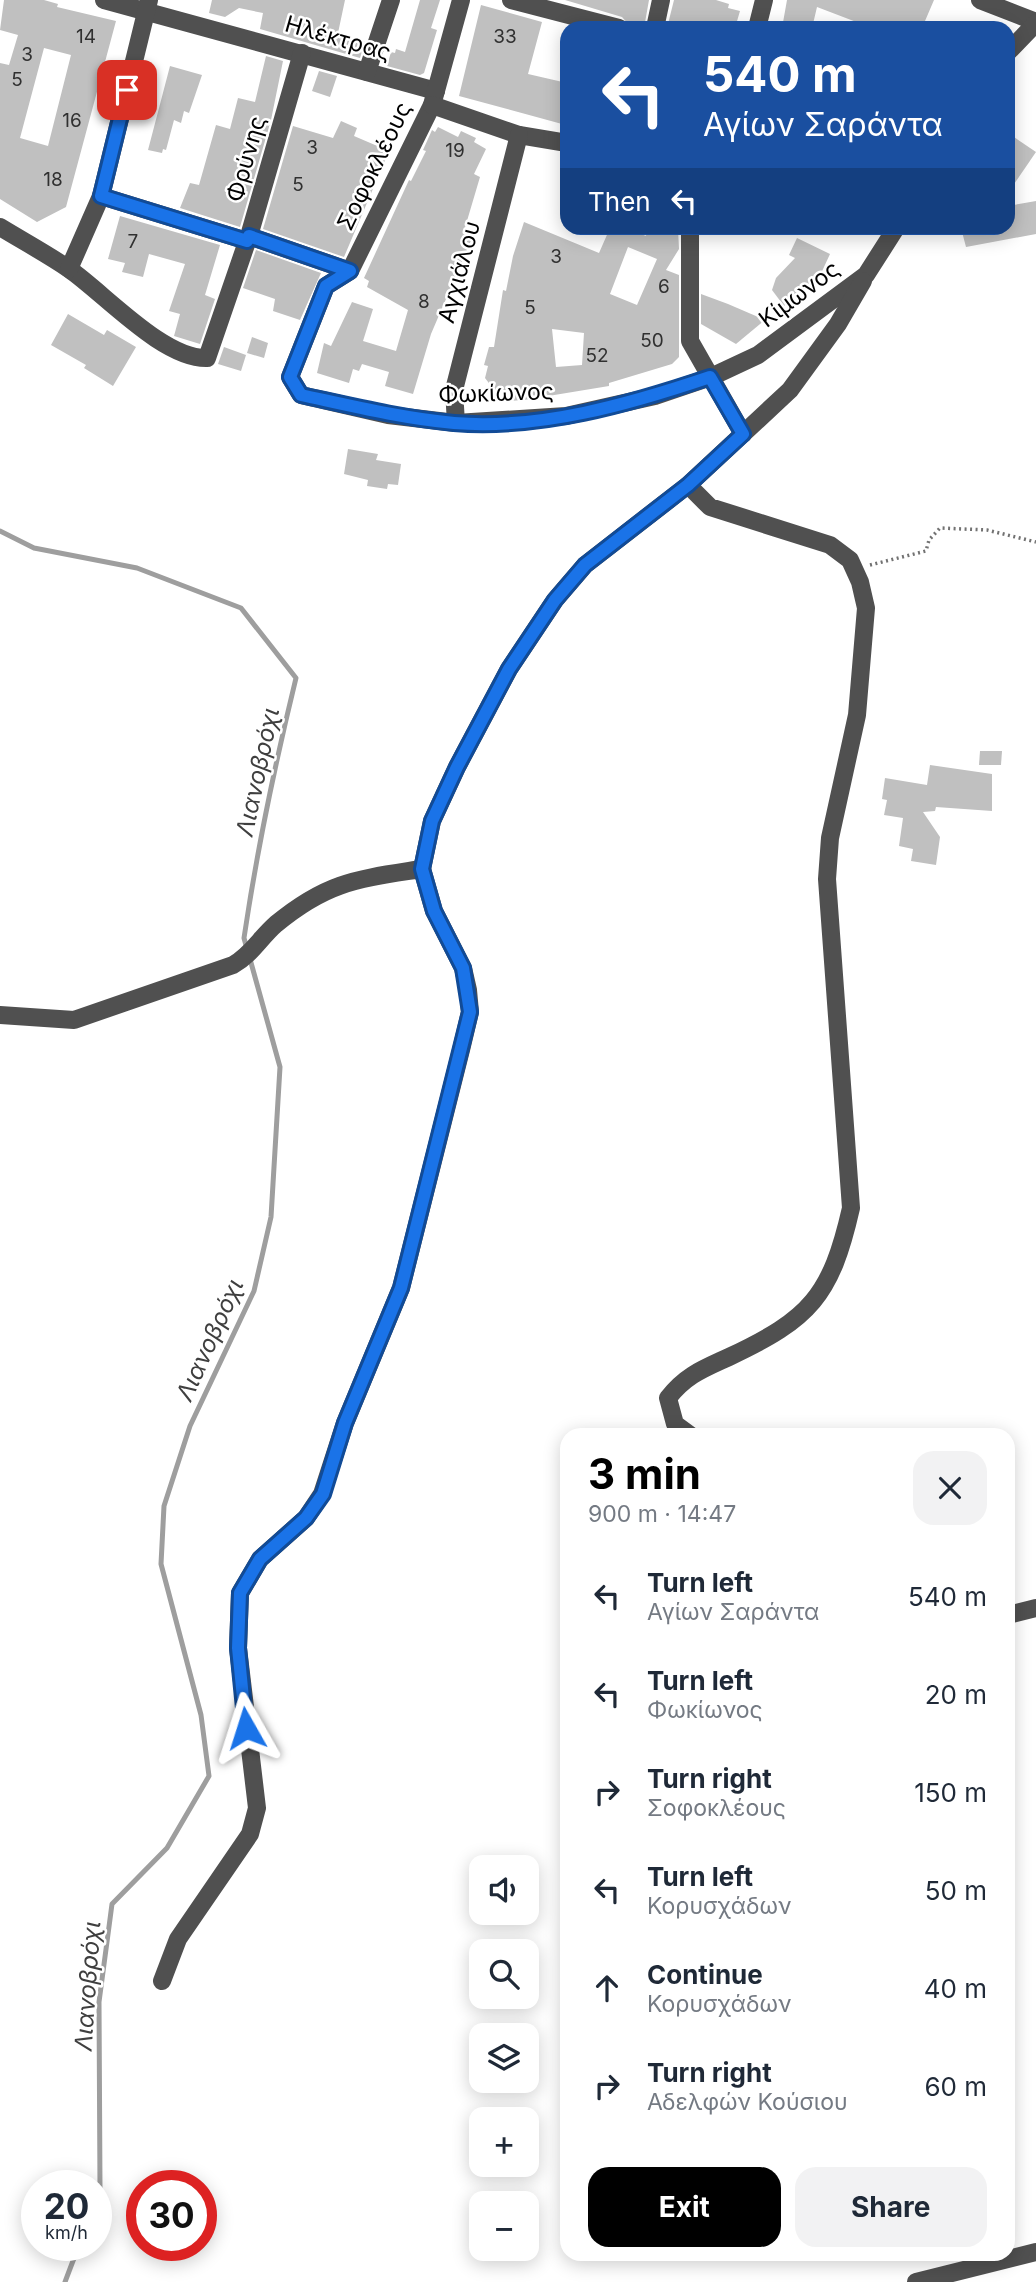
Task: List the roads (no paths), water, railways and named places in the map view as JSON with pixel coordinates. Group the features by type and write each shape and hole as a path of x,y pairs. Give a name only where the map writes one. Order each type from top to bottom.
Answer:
{"street":[{"name":"Ηλέκτρας","path":"104,0 148,6 366,72 519,135 560,142"},
{"path":"366,72 391,0"},
{"name":"Σοφοκλέους","path":"290,377 326,286 350,271 434,98 460,0"},
{"path":"511,0 555,6 598,21"},
{"path":"657,21 662,0"},
{"path":"759,21 764,0"},
{"path":"979,0 1036,23 1015,45"},
{"path":"0,227 69,269 101,196 148,6"},
{"name":"Φρύνης","path":"69,269 151,334 193,358 207,358 248,238 302,53"},
{"name":"Αγχιάλου","path":"456,423 454,390 519,135"},
{"path":"101,196 248,238 350,271"},
{"path":"690,235 690,341 743,434"},
{"name":"Κίμωνος","path":"710,377 758,355 866,275 892,235"},
{"path":"162,1981 178,1939 250,1834 257,1808 238,1648 240,1593 260,1559 306,1518 323,1494 345,1423 401,1288 470,1012 463,968 434,911 422,869 432,821 457,767 509,669 555,600 585,565 688,485 790,390 838,324 866,275"},
{"name":"Φωκίωνος","path":"290,377 301,395 388,415 456,423 566,416 655,396 710,377"},
{"path":"680,1428 675,1424 668,1398 683,1379 765,1340 812,1305 829,1281 842,1247 851,1208 827,917 827,879 830,838 857,715 866,608 850,560 830,545 710,507 688,485"},
{"path":"0,1015 74,1020 103,1013 233,965 249,956 268,931 298,906 327,888 362,878 422,869"},
{"path":"1015,1613 1036,1608"},
{"path":"1015,2257 1036,2252"},
{"path":"916,2282 1000,2261"}],"waterway":[{"name":"Λιανοβρόχι","path":"0,531 34,548 137,568 241,608 296,678 255,872 244,938 247,949"},
{"name":"Λιανοβρόχι","path":"100,2170 99,2002 112,1904 167,1848 209,1776 201,1715 161,1564 164,1506 190,1426 254,1291 271,1217 280,1067 250,959"},
{"name":"Λιανοβρόχι","path":"65,2282 73,2261"}]}
